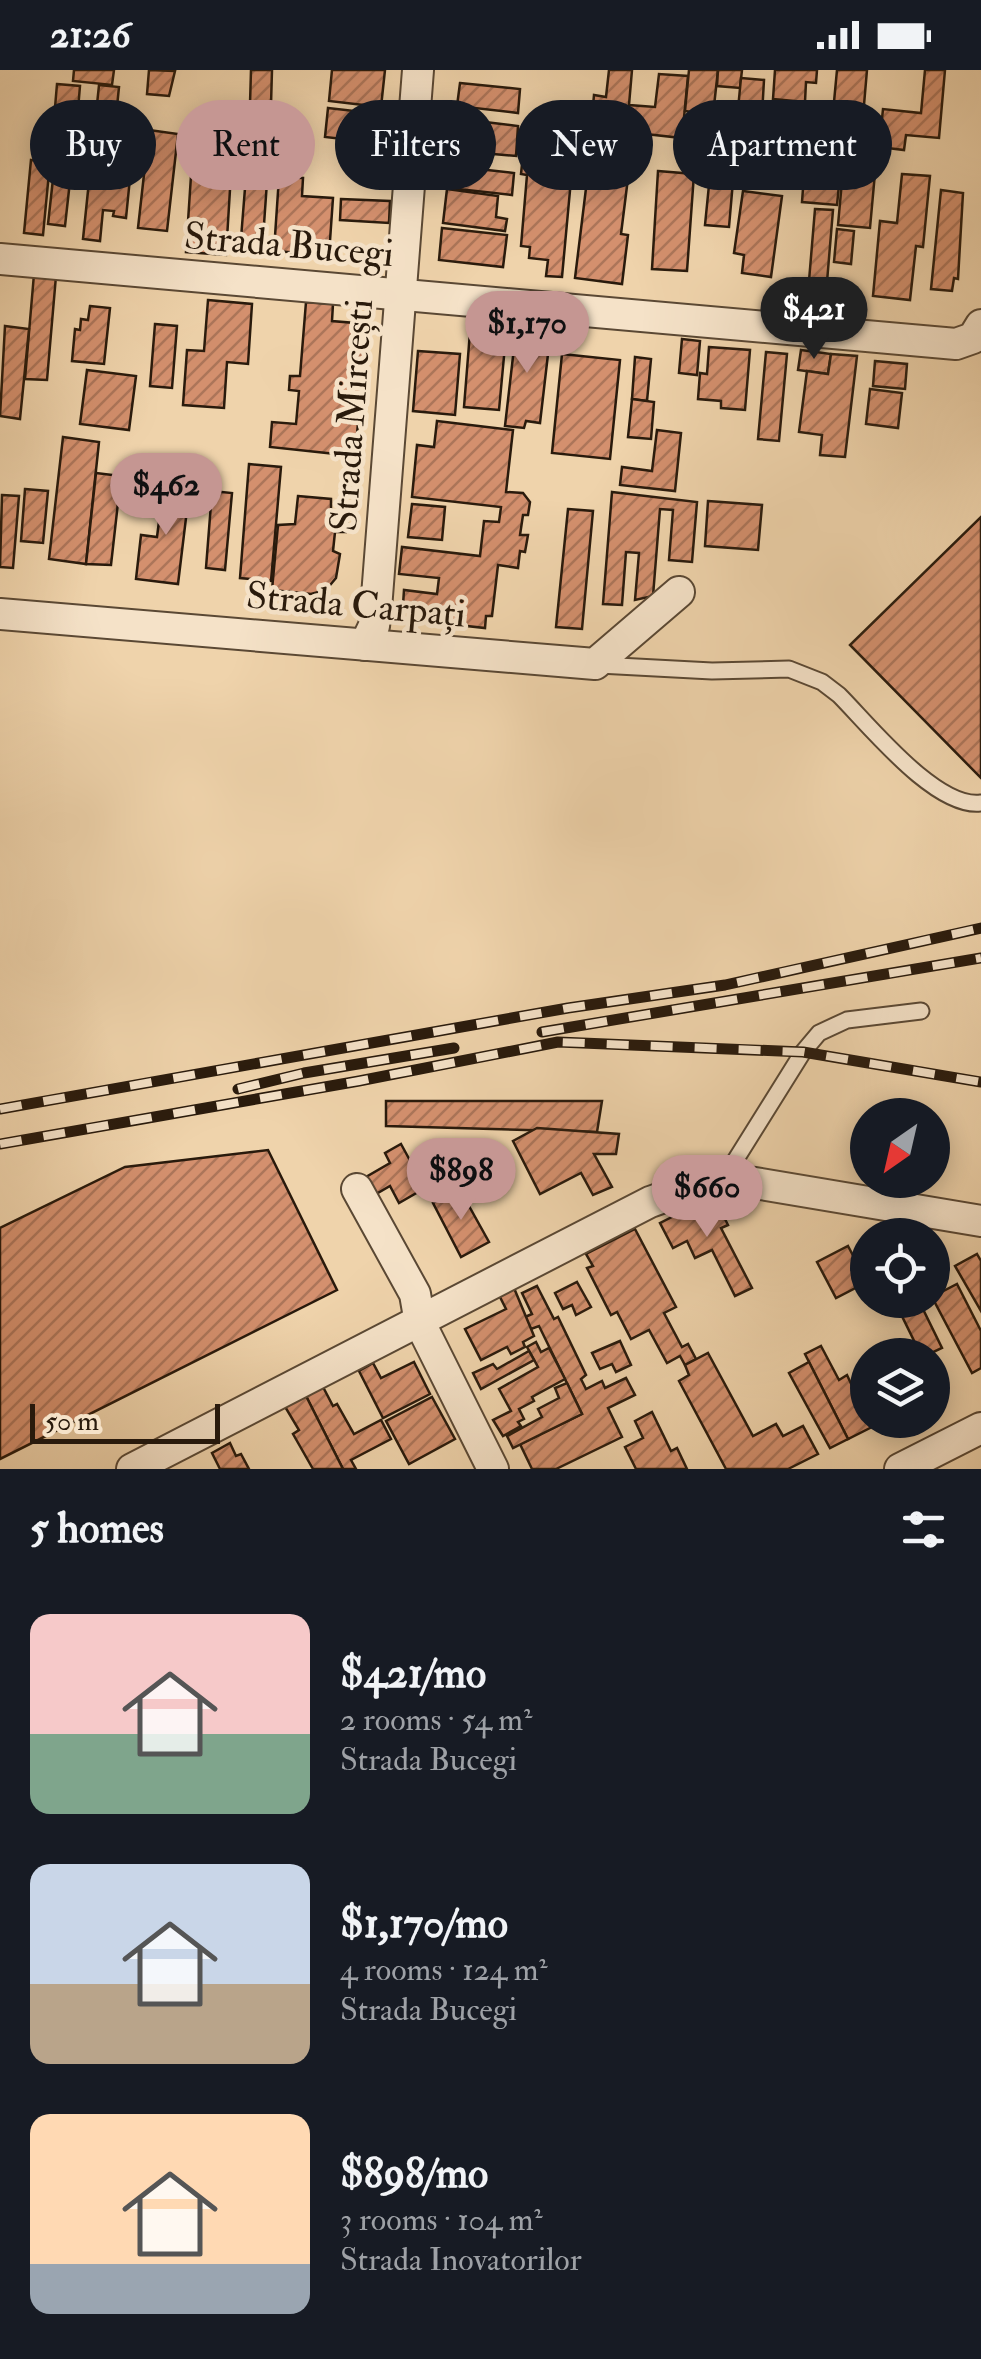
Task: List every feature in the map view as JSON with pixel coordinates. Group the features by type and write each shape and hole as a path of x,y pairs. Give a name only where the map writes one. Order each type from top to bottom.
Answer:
{"street":[{"name":"Strada Mircești","path":"364,645 374,626 376,608 418,70"},
{"name":"Strada Bucegi","path":"0,259 956,344 973,338 981,325"},
{"path":"596,664 679,592"},
{"name":"Strada Carpați","path":"0,614 596,664"},
{"path":"132,1469 650,1202 722,1180 981,1221"},
{"path":"358,1190 415,1294 420,1322 493,1469"},
{"path":"900,1469 981,1428"}],"lane":[{"path":"596,664 712,671 789,669 822,682 839,695 936,788 956,800 981,803"},
{"path":"722,1180 819,1034 847,1020 921,1012"}],"building":[{"path":"74,70 114,70 112,85 73,81"},
{"path":"149,70 175,71 169,96 147,94"},
{"path":"251,70 272,70 271,100 250,100"},
{"path":"332,70 385,70 382,100 329,101"},
{"path":"609,70 632,70 629,100 594,100 594,95 606,97"},
{"path":"689,70 718,70 715,100 686,100"},
{"path":"718,70 742,70 740,88 717,86"},
{"path":"775,70 817,70 816,83 806,82 805,100 773,99"},
{"path":"837,70 867,70 864,100 834,100"},
{"path":"925,70 945,70 939,138 906,135 904,150 892,149 892,110 921,113"},
{"path":"659,74 688,76 686,100 673,100 673,137 653,135"},
{"path":"741,78 764,80 763,100 739,100"},
{"path":"460,83 520,89 516,113 496,110 496,100 458,100"},
{"path":"57,84 80,86 79,100 56,100"},
{"path":"99,85 119,87 118,100 97,100"},
{"path":"328,108 335,109 335,138 325,137"},
{"path":"496,123 516,126 516,156 496,154"},
{"path":"156,131 176,134 167,231 138,228 142,190 156,190"},
{"path":"30,170 30,190 47,190 43,235 24,233"},
{"path":"496,171 514,173 512,195 467,190 496,190"},
{"path":"658,171 673,172 673,190 693,190 687,271 652,269"},
{"path":"902,174 930,176 923,247 916,246 910,300 873,296 880,221 897,223"},
{"path":"52,190 69,190 65,226 48,224"},
{"path":"88,190 129,190 126,218 103,210 100,241 83,239"},
{"path":"190,190 230,190 226,255 186,252"},
{"path":"245,190 266,190 262,253 240,251"},
{"path":"278,190 302,190 302,196 333,198 329,255 274,251"},
{"path":"447,190 498,196 496,217 507,219 505,231 443,223"},
{"path":"526,190 570,190 562,277 546,276 548,260 529,258 530,247 521,246"},
{"path":"586,190 626,190 621,234 628,235 622,284 575,278"},
{"path":"708,190 732,190 729,227 705,225"},
{"path":"803,190 839,190 837,205 802,202"},
{"path":"841,190 873,190 870,228 838,225"},
{"path":"941,190 963,193 958,279 954,278 952,291 931,289"},
{"path":"743,191 782,196 771,277 742,273 744,255 734,253"},
{"path":"341,199 390,201 389,223 340,220"},
{"path":"815,209 833,210 827,282 809,281"},
{"path":"442,228 507,235 503,267 439,260"},
{"path":"837,229 854,231 851,264 834,262"},
{"path":"34,274 56,276 47,380 25,379"},
{"path":"208,300 252,304 248,364 227,362 224,408 183,405 187,350 204,351"},
{"path":"306,302 333,304 332,321 367,324 355,456 270,447 272,422 296,424 299,391 289,390 290,376 300,376"},
{"path":"90,306 110,308 104,364 72,361 75,329 80,330 81,319 88,320"},
{"path":"517,322 540,325 538,335 550,337 540,423 526,421 524,428 505,426"},
{"path":"155,324 177,326 172,388 150,386"},
{"path":"5,326 29,329 20,419 0,416"},
{"path":"470,332 506,335 499,410 464,407"},
{"path":"682,339 700,341 697,375 679,373"},
{"path":"709,347 750,350 745,410 721,408 721,401 698,399 700,373 707,374"},
{"path":"801,350 831,354 828,374 798,370"},
{"path":"418,351 460,354 455,415 413,411"},
{"path":"766,352 787,354 779,441 758,439"},
{"path":"562,354 620,360 610,459 552,453"},
{"path":"831,354 857,356 845,457 820,455 822,435 799,432 807,371 828,374"},
{"path":"635,357 651,359 647,401 632,399"},
{"path":"875,361 907,364 905,389 873,386"},
{"path":"87,370 136,376 129,430 80,424"},
{"path":"870,389 902,393 898,428 866,424"},
{"path":"632,399 654,402 651,439 628,437"},
{"path":"437,421 513,430 506,492 523,493 530,502 520,535 528,535 525,552 520,551 518,568 498,565 492,616 486,616 485,628 414,620 403,605 404,590 437,594 439,578 399,574 402,547 480,556 484,521 499,522 501,507 412,497 417,445 434,447"},
{"path":"657,430 681,433 675,491 620,485 622,467 652,471"},
{"path":"63,437 99,442 86,564 49,559"},
{"path":"249,464 281,467 271,581 240,578"},
{"path":"96,473 121,476 111,565 86,564"},
{"path":"164,482 190,485 178,584 136,579 141,535 157,537"},
{"path":"25,489 48,491 43,543 21,541"},
{"path":"212,491 232,493 225,570 206,568"},
{"path":"612,492 697,502 692,562 669,560 673,510 660,509 653,596 635,600 639,553 626,552 622,605 603,604"},
{"path":"2,495 19,496 13,568 0,567"},
{"path":"298,496 331,499 331,510 349,513 346,532 335,532 333,551 340,554 336,578 326,590 311,594 272,590 278,525 295,524"},
{"path":"708,501 762,505 758,550 705,546"},
{"path":"412,504 445,507 442,540 408,537"},
{"path":"568,509 593,511 582,629 556,627"},
{"path":"981,517 981,778 850,645"},
{"path":"386,1101 602,1101 597,1132 386,1126"},
{"path":"537,1128 619,1134 616,1154 594,1154 612,1187 593,1195 581,1173 540,1194 513,1141"},
{"path":"401,1144 425,1188 399,1203 390,1186 376,1194 366,1177 390,1163 385,1153"},
{"path":"268,1150 337,1290 0,1459 0,1228 125,1167"},
{"path":"459,1188 489,1242 461,1257 433,1203"},
{"path":"708,1199 728,1225 721,1228 752,1288 735,1296 712,1250 695,1258 687,1241 673,1248 660,1223"},
{"path":"635,1229 676,1307 664,1313 682,1347 688,1344 696,1359 685,1365 680,1356 667,1363 649,1330 631,1339 617,1312 611,1315 587,1268 593,1266 586,1254"},
{"path":"848,1246 850,1291 836,1298 817,1262"},
{"path":"977,1254 981,1261 981,1311 955,1266"},
{"path":"577,1282 591,1307 576,1315 572,1305 563,1309 555,1293"},
{"path":"957,1284 981,1331 981,1368 972,1373 943,1318 950,1318 950,1288"},
{"path":"537,1286 554,1319 558,1317 586,1375 581,1379 586,1389 602,1381 605,1388 626,1378 635,1395 608,1408 622,1437 556,1469 532,1469 520,1444 582,1414 539,1326 531,1329 525,1317 532,1314 522,1293"},
{"path":"514,1288 534,1336 523,1342 525,1347 511,1354 507,1347 481,1360 465,1329 506,1309 499,1295"},
{"path":"903,1318 927,1318 937,1338 913,1338"},
{"path":"620,1341 631,1365 616,1372 612,1364 600,1369 592,1353"},
{"path":"536,1342 541,1352 549,1348 565,1379 532,1397 534,1401 519,1409 524,1419 518,1422 521,1426 503,1436 493,1420 511,1411 499,1389 538,1367 527,1347"},
{"path":"821,1346 839,1380 847,1375 850,1438 848,1439 805,1354"},
{"path":"529,1351 534,1360 481,1389 473,1373 493,1364 497,1369"},
{"path":"708,1353 753,1436 776,1424 783,1436 803,1426 818,1454 788,1469 726,1469 679,1381 689,1375 685,1365"},
{"path":"414,1362 430,1394 383,1418 359,1371 373,1363 381,1378"},
{"path":"809,1362 848,1439 830,1448 789,1373"},
{"path":"567,1383 582,1414 513,1448 507,1436 542,1417 538,1409 559,1398 555,1388"},
{"path":"322,1385 354,1434 381,1420 391,1439 351,1460 356,1469 343,1469 305,1394"},
{"path":"305,1394 343,1469 313,1469 293,1434 299,1430 284,1405"},
{"path":"432,1397 455,1439 409,1464 386,1421"},
{"path":"652,1412 671,1451 677,1448 687,1469 636,1469 625,1447 643,1438 635,1421"},
{"path":"230,1443 249,1469 220,1469 212,1453"}],"railway":[{"path":"0,1109 568,1008 725,985 981,928"},
{"path":"542,1032 981,958"},
{"path":"0,1144 558,1042 803,1052 981,1082"},
{"path":"238,1089 304,1073 454,1048"}]}
